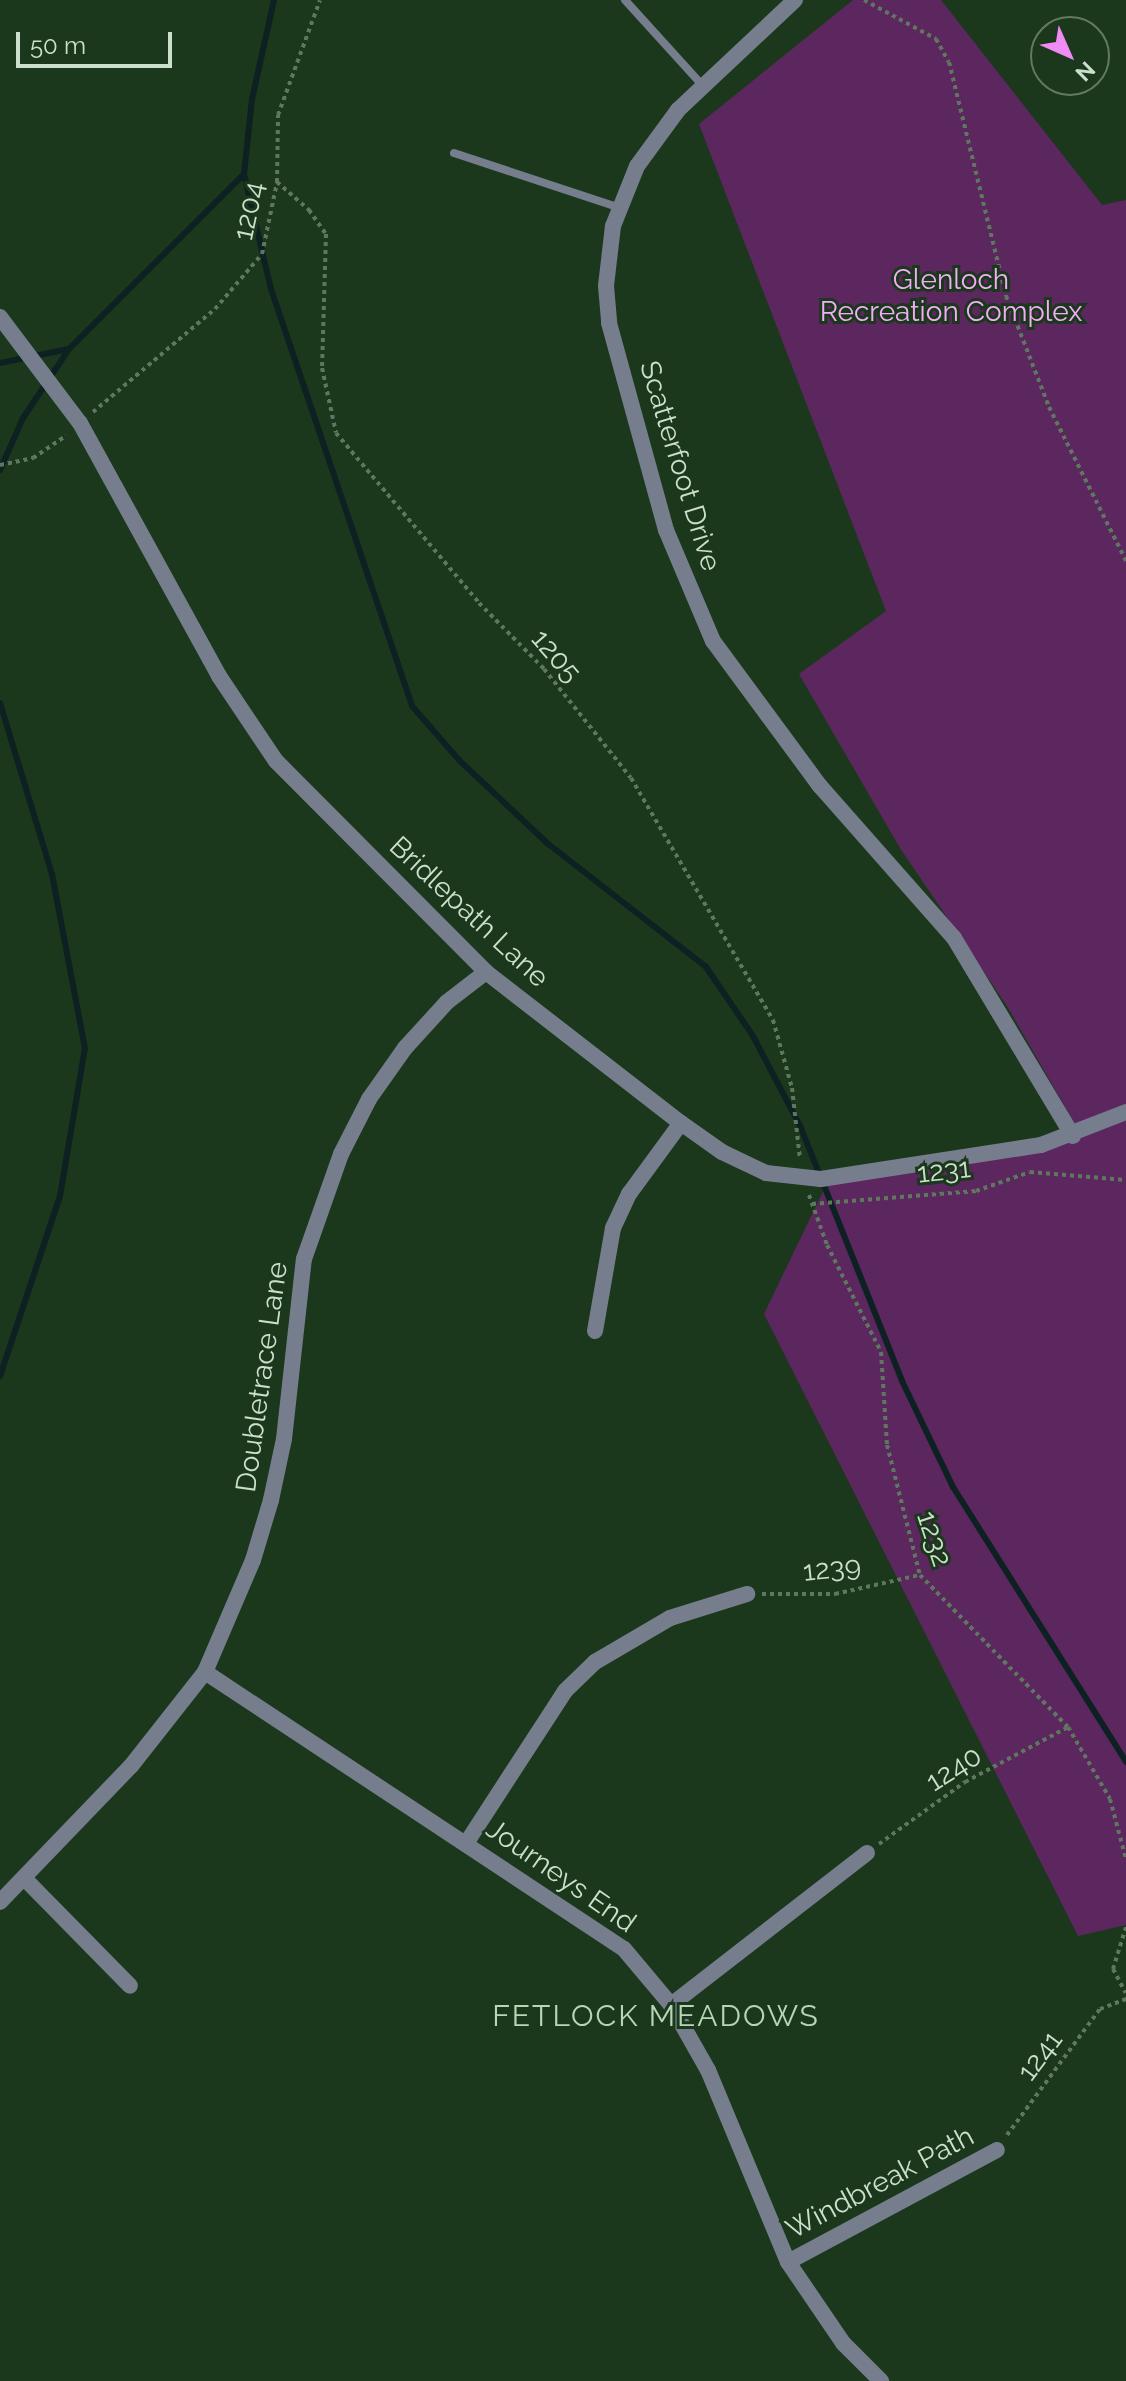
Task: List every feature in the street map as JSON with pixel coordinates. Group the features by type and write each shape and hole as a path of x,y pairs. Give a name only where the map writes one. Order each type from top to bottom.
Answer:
{"street":[{"name":"Scatterfoot Drive","path":"795,0 703,86 654,137 617,207 606,286 609,323 666,530 713,641 820,786 954,938 1073,1136"},
{"name":"Bridlepath Lane","path":"0,317 80,423 247,724 302,789 486,972 722,1152 766,1173 803,1180 828,1178 1073,1136 1126,1112"},
{"name":"Doubletrace Lane","path":"0,1902 131,1766 205,1672 253,1560 271,1500 284,1439 304,1259 341,1154 369,1099 405,1048 447,1002 486,972"},
{"path":"595,1331 613,1228 629,1194 681,1123"},
{"path":"467,1842 565,1691 595,1662 670,1618 747,1594"},
{"name":"Journeys End","path":"205,1672 467,1842 624,1949 671,2005 708,2070 788,2262 843,2343 881,2381"},
{"path":"671,2005 867,1853"},
{"path":"24,1878 130,1986"},
{"name":"Windbreak Path","path":"788,2262 997,2150"}],"lane":[{"path":"625,0 703,86"},
{"path":"454,153 617,207"}],"path":[{"name":"1204","path":"93,412 215,309 262,254 277,182 278,115 320,0"},
{"path":"864,0 936,39 949,62 1006,296 1049,407 1126,561"},
{"name":"1205","path":"277,182 309,210 326,234 322,368 336,433 479,603 544,669 631,778 664,829 773,1020 792,1088 803,1180"},
{"path":"0,465 33,458 65,437"},
{"name":"1231","path":"812,1204 976,1191 1030,1172 1126,1180"},
{"name":"1232","path":"803,1180 881,1352 887,1445 920,1575 1068,1727 1110,1799 1126,1859"},
{"name":"1239","path":"747,1594 835,1594 920,1575"},
{"name":"1240","path":"867,1853 965,1782 1068,1727"},
{"path":"1126,1927 1113,1969 1126,1996"},
{"name":"1241","path":"997,2150 1100,2009 1126,1996"}],"green space":[{"name":"Glenloch Recreation Complex","path":"853,0 941,0 1102,205 1126,200 1126,1925 1078,1936 764,1314 831,1175 1079,1131 1007,1006 900,848 799,674 886,611 699,124"}],"waterway":[{"path":"274,0 252,99 244,174 271,289 412,706 459,760 547,843 706,967 753,1036 801,1128 902,1381 953,1487 1126,1762"},
{"path":"0,470 23,418 69,349 244,174"},
{"path":"0,363 69,349"},
{"path":"0,703 52,874 85,1048 60,1196 0,1376"}],"district":[{"name":"FETLOCK MEADOWS","path":"656,2016"}]}
